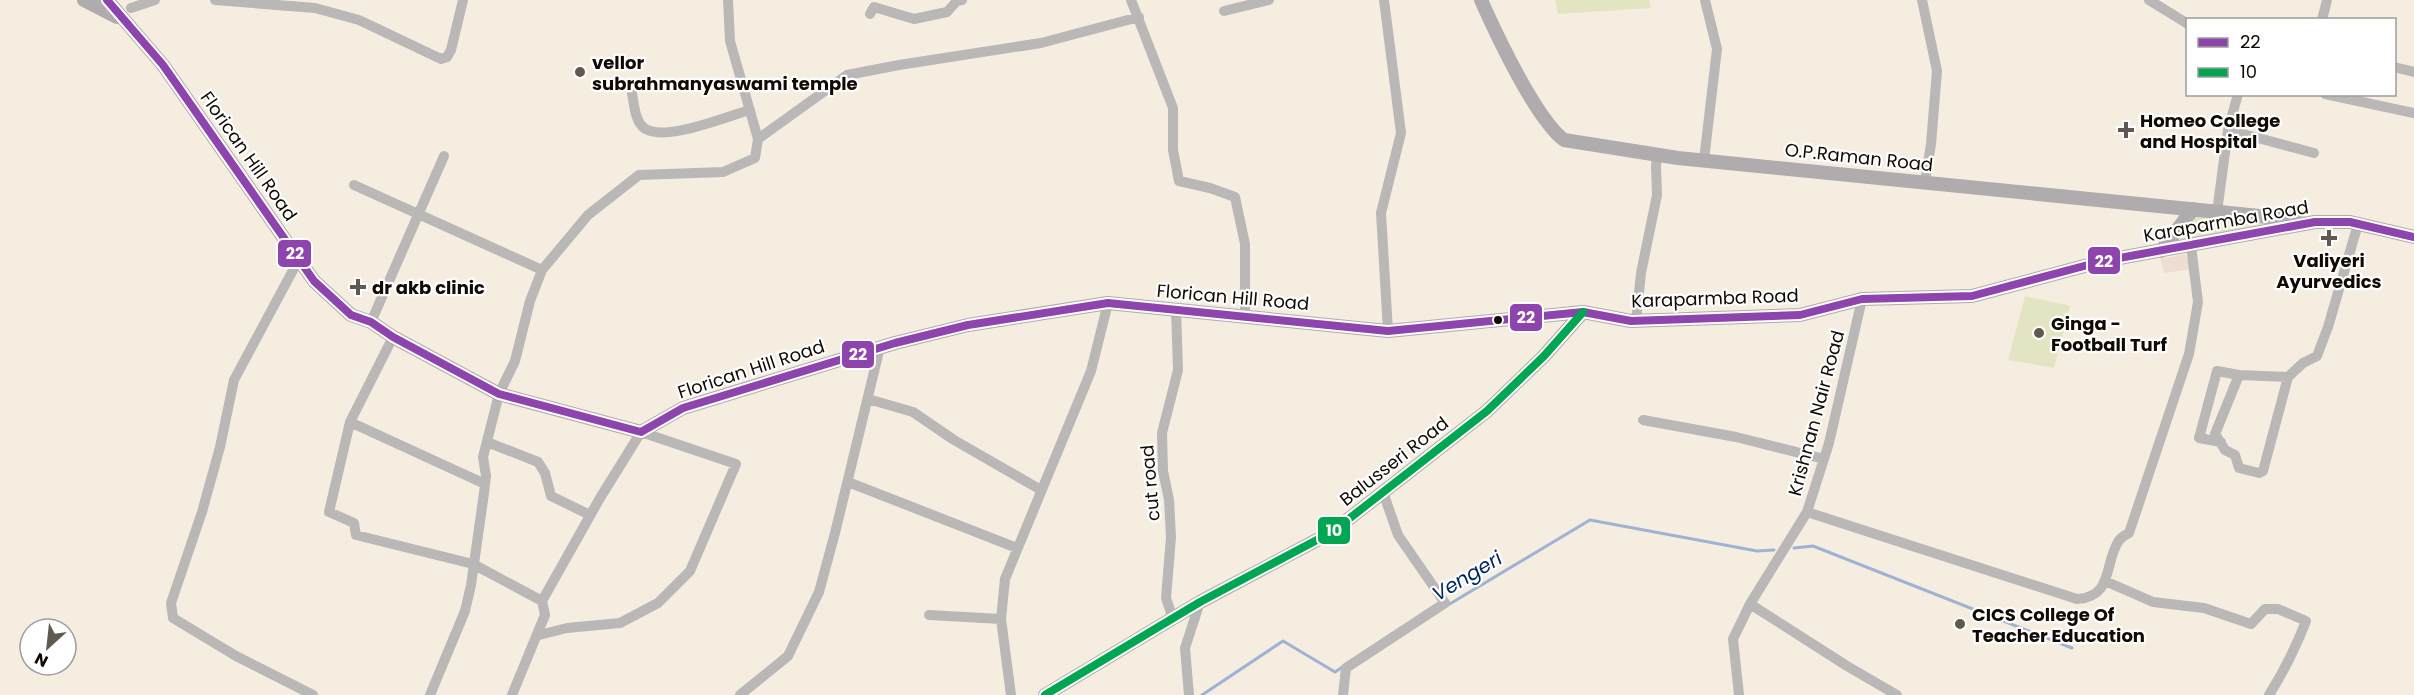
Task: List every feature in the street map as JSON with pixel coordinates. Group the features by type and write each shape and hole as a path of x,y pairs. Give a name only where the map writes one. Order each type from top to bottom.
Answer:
{"street":[{"path":"84,0 131,10 155,0"},
{"name":"Florican Hill Road","path":"107,0 131,10 163,65 314,281 351,315 371,322 393,337 499,394 640,432 683,408 880,347 969,325 1108,303 1388,331 1583,312"},
{"path":"215,0 315,8 359,20 441,59 447,57 451,50 463,0"},
{"path":"430,695 465,611 485,484 483,457 493,426 499,394 515,361 530,302 542,270 588,214 639,175 723,172 755,158 758,139 730,41 728,0"},
{"path":"870,14 874,7 914,19 947,12 957,1 962,0"},
{"path":"1131,0 1173,108 1173,150 1179,181 1235,197 1245,244 1245,316"},
{"path":"1224,10 1269,0"},
{"path":"1384,0 1401,132 1381,213 1388,331"},
{"name":"O.P.Raman Road","path":"1481,0 1493,28 1530,94 1564,140 1704,160 2315,222"},
{"path":"1704,160 1717,49 1706,0"},
{"path":"1922,0 1937,71 1931,144 1925,182"},
{"path":"2149,0 2186,23"},
{"path":"2322,18 2327,0"},
{"path":"758,139 847,75 1041,43 1139,17"},
{"path":"2396,68 2414,72"},
{"path":"632,93 637,118 644,128 658,133 672,132 750,110"},
{"path":"2217,212 2228,130 2237,96"},
{"path":"2334,96 2414,113"},
{"path":"2228,130 2314,153"},
{"path":"1636,321 1641,273 1657,195 1658,154"},
{"path":"371,322 444,156"},
{"path":"354,185 542,270"},
{"path":"2161,251 2193,209"},
{"name":"Karaparmba Road","path":"1583,312 1636,321 1800,315 1862,299 1972,296 2103,261 2315,222 2358,224 2414,237"},
{"path":"2239,375 2215,434 2225,450 2235,455 2239,468 2261,473 2288,377 2303,363 2317,356 2328,327 2358,224"},
{"path":"1807,512 2077,598 2091,598 2102,589 2119,540 2129,533 2189,354 2198,302 2191,246"},
{"path":"299,259 234,380 220,447 202,512 171,603 173,618 236,656 313,695"},
{"name":"Krishnan Nair Road","path":"1739,695 1733,639 1750,604 1807,512 1824,459 1862,299"},
{"path":"1011,695 1001,620 1005,579 1092,371 1108,303"},
{"name":"cut road","path":"1173,619 1166,598 1171,537 1169,500 1163,471 1162,433 1178,370 1176,309"},
{"name":"Balusseri Road","path":"1045,695 1200,602 1332,532 1487,411 1544,357 1583,312"},
{"path":"393,337 350,422 329,512 354,523 356,535 473,564 542,601"},
{"path":"740,695 788,656 819,592 880,347"},
{"path":"2221,442 2199,438 2217,371 2239,375 2288,377"},
{"path":"868,399 913,412 954,440 1041,490"},
{"path":"1643,420 1736,437 1824,459"},
{"path":"350,422 485,484"},
{"path":"512,695 539,635 545,615 542,601 640,432 736,464 690,571 658,603 620,623 567,628 539,635"},
{"path":"487,442 538,462 545,473 551,496 590,515"},
{"path":"848,482 1017,548"},
{"path":"1343,695 1346,668 1445,603 1398,535 1383,492"},
{"path":"2105,581 2153,602 2204,608 2251,624 2265,609 2278,609 2306,621 2294,644 2290,660 2269,695"},
{"path":"1189,695 1185,648 1200,602"},
{"path":"1750,604 1897,695"},
{"path":"929,615 1001,620"}],"shaded area":[{"path":"2186,254 2191,269 2165,273 2160,259"}],"green space":[{"path":"1555,0 1649,0 1651,8 1558,14"},
{"path":"2193,209 2291,223 2167,247"},
{"name":"Ginga - Football Turf","path":"2025,296 2070,306 2054,368 2008,360"}],"waterway":[{"name":"Vengeri","path":"1448,605 1590,520 1757,551 1774,550"},
{"name":"Vengeri","path":"1794,548 1813,546 2072,648"},
{"name":"Vengeri","path":"1202,695 1283,641 1335,672 1344,666"}],"transit line":[{"name":"22","path":"107,0 163,65 314,281 351,315 371,322 393,337 499,394 641,432 683,408 895,343 968,325 1108,303 1388,331 1583,312 1631,321 1800,315 1862,299 1972,296 2103,261 2315,222 2350,222 2414,237"},
{"name":"10","path":"1045,695 1200,602 1332,532 1487,411 1544,356 1583,312"}],"place":[{"name":"vellor subrahmanyaswami temple","path":"580,72"},
{"name":"Homeo College and Hospital","path":"2126,130"},
{"name":"Valiyeri Ayurvedics","path":"2329,238"},
{"name":"dr akb clinic","path":"358,287"},
{"name":"Ginga - Football Turf","path":"2039,333"},
{"name":"CICS College Of Teacher Education","path":"1960,624"}]}
